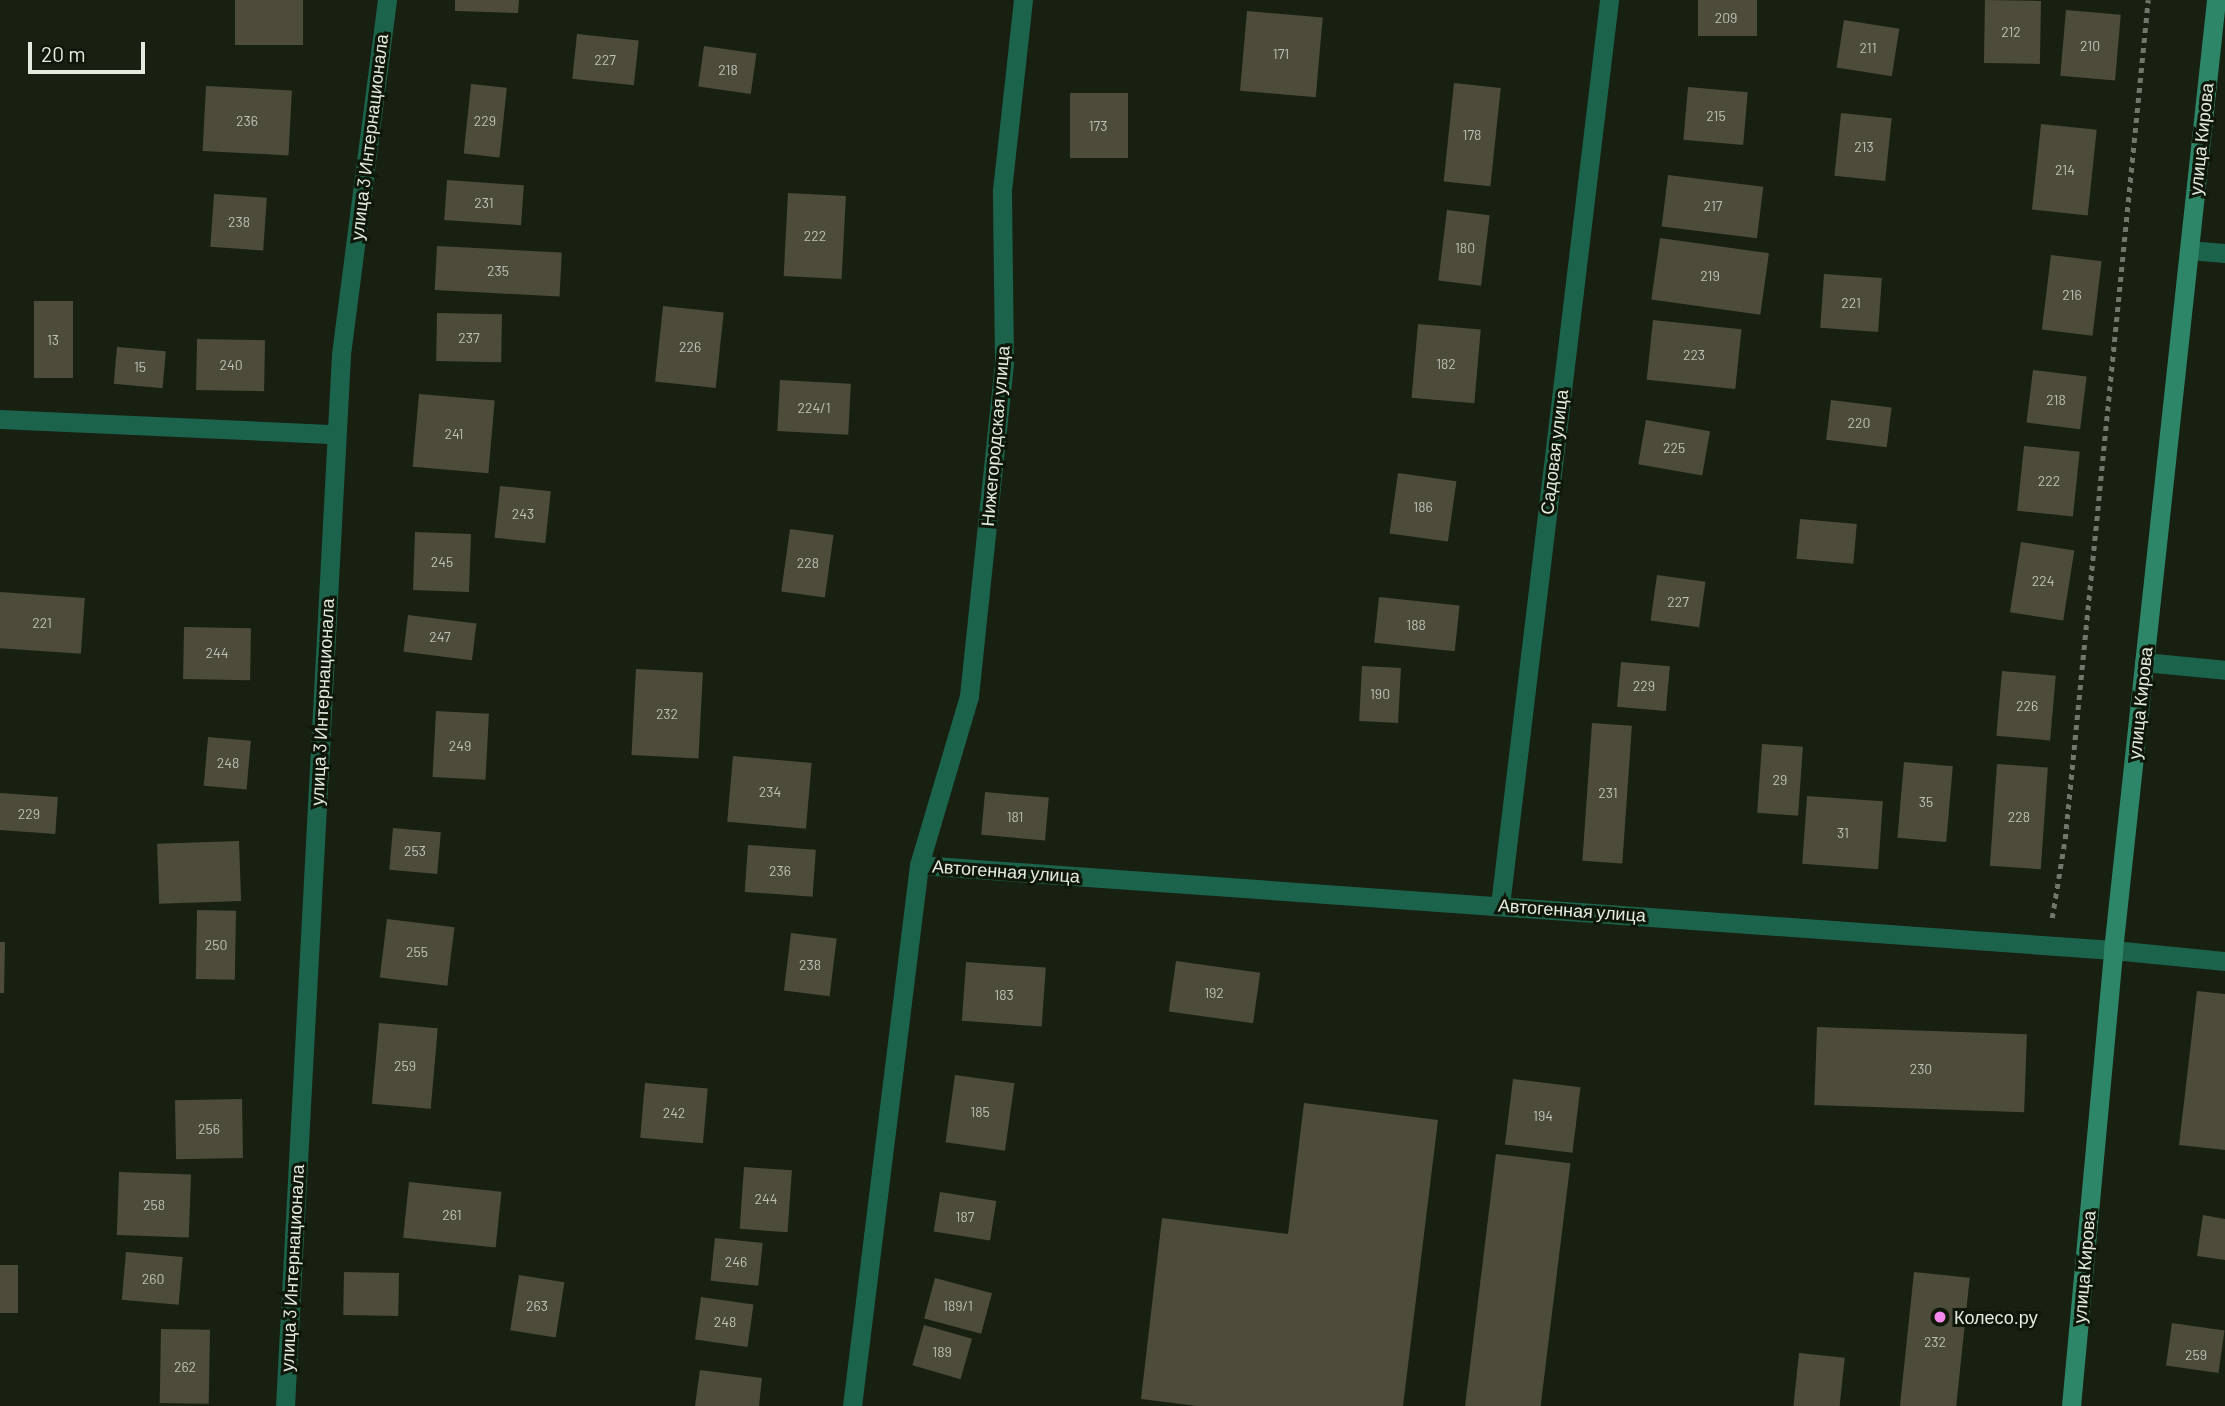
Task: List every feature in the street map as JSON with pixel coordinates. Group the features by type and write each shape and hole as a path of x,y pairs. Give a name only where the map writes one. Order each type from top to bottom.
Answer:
{"main road":[{"name":"улица Кирова","path":"2071,1406 2113,950 2216,0"}],"street":[{"name":"улица 3 Интернационала","path":"285,1406 335,434 387,0"},
{"name":"Нижегородская улица","path":"852,1406 919,865 969,696 1004,361 1002,190 1023,0"},
{"name":"Садовая улица","path":"1500,905 1609,0"},
{"path":"2189,250 2225,253"},
{"path":"0,419 335,434"},
{"path":"2144,662 2225,670"},
{"name":"Автогенная улица","path":"919,865 2113,950 2225,961"}],"path":[{"path":"2048,946 2065,839 2148,0"}],"building":[{"path":"235,0 303,0 303,45 235,45"},
{"path":"455,0 519,0 518,13 455,11"},
{"path":"1698,0 1757,0 1757,36 1698,36"},
{"path":"1985,0 2041,1 2040,64 1984,63"},
{"path":"2066,10 2121,15 2115,81 2060,76"},
{"path":"1247,11 1323,18 1316,97 1240,91"},
{"path":"1844,20 1899,29 1892,76 1836,67"},
{"path":"577,34 639,40 634,85 572,79"},
{"path":"704,46 756,53 751,94 698,87"},
{"path":"1454,83 1501,88 1490,186 1444,181"},
{"path":"471,84 507,88 499,157 464,154"},
{"path":"206,86 292,91 288,155 203,151"},
{"path":"1688,87 1748,92 1743,145 1683,140"},
{"path":"1070,93 1128,93 1128,158 1070,158"},
{"path":"1841,113 1892,118 1885,181 1834,176"},
{"path":"2041,124 2097,130 2088,215 2032,210"},
{"path":"1668,175 1763,187 1757,238 1662,227"},
{"path":"447,180 524,185 521,225 444,220"},
{"path":"788,193 846,196 842,279 784,276"},
{"path":"214,194 267,198 263,251 210,247"},
{"path":"1447,210 1490,215 1481,286 1438,280"},
{"path":"1660,238 1769,253 1760,315 1651,299"},
{"path":"437,246 562,253 560,296 435,290"},
{"path":"2051,255 2102,261 2092,336 2042,329"},
{"path":"1824,274 1882,278 1878,332 1820,328"},
{"path":"34,301 73,301 73,378 34,378"},
{"path":"663,306 724,312 716,388 655,382"},
{"path":"437,313 502,314 501,362 436,361"},
{"path":"1653,320 1742,329 1735,389 1647,380"},
{"path":"1418,324 1481,329 1474,403 1412,398"},
{"path":"197,339 265,340 264,391 196,390"},
{"path":"117,347 166,351 163,388 114,384"},
{"path":"2033,370 2087,377 2080,429 2027,423"},
{"path":"780,380 851,384 848,435 777,431"},
{"path":"419,394 495,401 488,473 413,467"},
{"path":"1831,400 1892,407 1887,447 1826,440"},
{"path":"1646,420 1710,431 1702,476 1638,464"},
{"path":"2024,446 2080,452 2073,516 2017,511"},
{"path":"1398,473 1456,481 1448,542 1390,533"},
{"path":"500,486 551,491 545,543 495,538"},
{"path":"1800,519 1857,524 1853,564 1797,559"},
{"path":"790,529 834,535 825,598 781,591"},
{"path":"415,532 471,534 469,592 413,590"},
{"path":"2021,542 2074,550 2063,621 2010,612"},
{"path":"1657,575 1706,582 1699,627 1651,621"},
{"path":"0,592 85,598 81,654 0,648"},
{"path":"1379,597 1460,605 1455,651 1374,643"},
{"path":"408,615 476,623 472,660 403,652"},
{"path":"184,627 251,628 250,680 183,679"},
{"path":"1621,662 1670,666 1666,711 1617,707"},
{"path":"1362,666 1401,668 1398,723 1359,721"},
{"path":"636,669 703,673 698,758 631,755"},
{"path":"2002,671 2056,676 2050,740 1996,736"},
{"path":"436,711 489,714 485,780 433,777"},
{"path":"1592,723 1632,726 1622,863 1582,861"},
{"path":"208,737 251,741 247,790 204,786"},
{"path":"1762,744 1803,747 1798,816 1757,813"},
{"path":"733,756 812,763 806,829 727,822"},
{"path":"1904,762 1953,766 1946,842 1897,838"},
{"path":"1997,764 2048,768 2041,869 1990,866"},
{"path":"985,792 1049,798 1045,840 981,835"},
{"path":"0,793 58,797 55,834 0,830"},
{"path":"1807,796 1883,801 1878,869 1802,864"},
{"path":"393,828 441,832 437,874 389,870"},
{"path":"239,841 241,901 159,904 157,844"},
{"path":"748,845 816,850 813,897 745,892"},
{"path":"197,910 236,911 235,980 196,979"},
{"path":"387,919 454,927 447,986 380,978"},
{"path":"791,933 837,939 830,996 784,991"},
{"path":"0,942 5,942 4,993 0,993"},
{"path":"1176,961 1260,973 1253,1023 1169,1012"},
{"path":"966,962 1046,968 1042,1026 962,1021"},
{"path":"2197,991 2225,994 2225,1150 2179,1145"},
{"path":"379,1023 438,1028 431,1109 372,1104"},
{"path":"1817,1027 2027,1034 2024,1112 1814,1105"},
{"path":"955,1075 1014,1083 1005,1151 946,1142"},
{"path":"1513,1079 1580,1087 1572,1153 1505,1145"},
{"path":"645,1083 708,1088 703,1143 640,1138"},
{"path":"242,1099 243,1158 176,1159 175,1100"},
{"path":"1304,1103 1438,1120 1403,1406 1197,1406 1141,1399 1162,1218 1288,1234"},
{"path":"1496,1154 1570,1163 1541,1406 1465,1406"},
{"path":"744,1167 792,1170 788,1232 740,1229"},
{"path":"119,1172 191,1175 189,1237 117,1235"},
{"path":"409,1182 501,1192 496,1247 403,1238"},
{"path":"940,1192 996,1201 990,1240 934,1232"},
{"path":"2203,1215 2225,1219 2225,1260 2197,1256"},
{"path":"715,1238 763,1243 758,1286 711,1281"},
{"path":"126,1252 183,1257 179,1305 122,1300"},
{"path":"0,1265 18,1265 18,1313 0,1313"},
{"path":"344,1272 399,1273 398,1316 343,1315"},
{"path":"1914,1272 1970,1278 1956,1406 1900,1406"},
{"path":"519,1275 564,1282 556,1338 510,1330"},
{"path":"935,1278 992,1293 981,1334 924,1319"},
{"path":"701,1297 753,1304 747,1347 695,1340"},
{"path":"2172,1323 2224,1330 2218,1373 2166,1366"},
{"path":"924,1325 972,1339 960,1379 912,1365"},
{"path":"161,1329 210,1330 209,1404 160,1403"},
{"path":"1799,1353 1845,1358 1840,1406 1793,1406"},
{"path":"700,1370 762,1378 759,1406 695,1406"}],"place":[{"name":"Колесо.ру","path":"1940,1317"}]}
